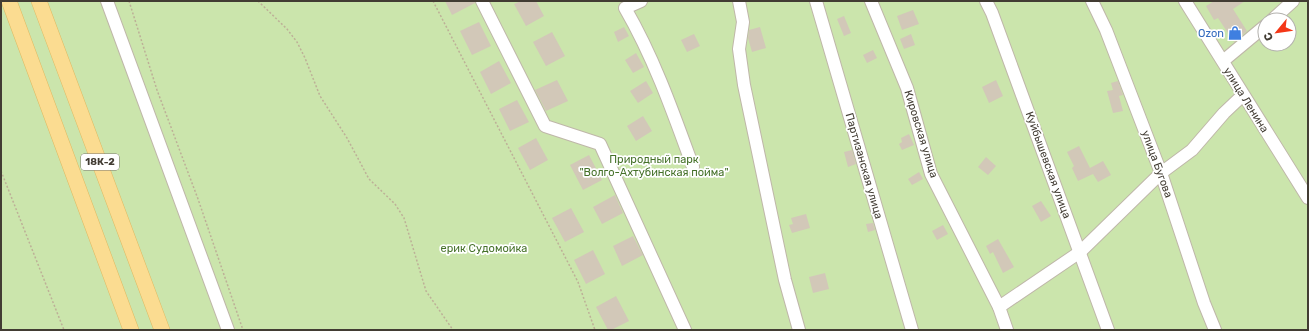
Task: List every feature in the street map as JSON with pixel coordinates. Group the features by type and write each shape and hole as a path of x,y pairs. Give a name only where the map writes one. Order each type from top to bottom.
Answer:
{"main road":[{"name":"18К-2","path":"9,1 131,330"},
{"name":"18К-2","path":"39,1 162,330"}],"street":[{"path":"107,1 228,330"},
{"path":"482,1 545,126 600,144 685,330"},
{"path":"641,1 623,4 641,35 669,98 693,166"},
{"path":"739,1 743,22 739,49 744,85 785,280 799,330"},
{"name":"Партизанская улица","path":"816,1 912,330"},
{"name":"Кировская улица","path":"871,1 907,88 931,174 999,308 1007,330"},
{"name":"Куйбышевская улица","path":"986,1 992,13 1108,330"},
{"name":"улица Бугова","path":"1092,1 1106,30 1161,173 1204,303 1216,330"},
{"name":"улица Ленина","path":"1185,1 1308,198"},
{"path":"1281,12 1293,1"},
{"path":"1223,61 1257,33"},
{"path":"999,308 1080,252 1161,173 1192,150 1224,113 1243,95"}],"path":[{"path":"129,1 157,90 198,199 242,330"},
{"path":"258,1 287,29 296,42 310,70 320,96 347,138 369,179 400,210 404,218 426,291 453,330"},
{"path":"433,1 578,282 595,330"},
{"path":"1,171 64,330"}],"green space":[{"name":"Природный парк \"Волго-Ахтубинская пойма\"","path":"1,1 1308,1 1308,330 1,330"}],"building":[{"path":"445,1 475,1 475,3 452,15"},
{"path":"521,1 536,1 544,16 526,26 514,4"},
{"path":"1214,1 1245,1 1233,9 1247,31 1234,42 1218,18 1214,20 1206,6"},
{"path":"913,10 919,24 902,30 897,16"},
{"path":"844,16 851,33 844,36 837,19"},
{"path":"479,22 491,46 472,55 460,31"},
{"path":"624,27 629,36 618,42 614,32"},
{"path":"760,27 766,48 752,52 748,38 749,30"},
{"path":"552,32 565,56 546,66 533,42"},
{"path":"694,34 700,46 687,52 681,40"},
{"path":"911,34 915,45 904,49 900,39"},
{"path":"873,50 877,58 867,63 863,55"},
{"path":"636,53 644,67 633,73 625,60"},
{"path":"499,61 511,83 491,94 480,72"},
{"path":"557,80 568,101 546,111 535,90"},
{"path":"996,80 1003,96 989,103 982,87"},
{"path":"646,81 653,93 638,103 630,91"},
{"path":"1118,81 1123,95 1119,96 1123,111 1113,113 1107,91 1113,90 1111,83"},
{"path":"517,100 529,122 510,131 499,109"},
{"path":"643,116 652,131 636,141 627,126"},
{"path":"909,134 914,145 902,150 899,144 902,142 901,138"},
{"path":"536,138 548,160 530,170 518,148"},
{"path":"1079,146 1090,168 1103,161 1111,175 1098,182 1093,174 1078,181 1072,168 1074,166 1067,152"},
{"path":"852,150 856,164 848,167 844,152"},
{"path":"589,155 602,180 583,190 570,165"},
{"path":"986,157 996,166 988,175 978,167"},
{"path":"919,172 923,179 912,185 908,179"},
{"path":"615,195 623,213 602,224 593,207"},
{"path":"1041,201 1051,216 1041,222 1032,206"},
{"path":"571,208 584,232 565,242 552,218"},
{"path":"806,214 810,228 792,233 789,225 793,224 791,218"},
{"path":"873,223 875,230 868,232 866,224"},
{"path":"943,225 948,234 937,240 932,231"},
{"path":"633,236 643,255 622,266 613,246"},
{"path":"998,239 1014,267 1003,273 993,252 990,254 986,246"},
{"path":"593,250 605,274 586,284 574,260"},
{"path":"825,273 829,289 813,293 809,277"},
{"path":"616,296 629,321 608,330 596,307"}],"place":[{"name":"Ozon","path":"1235,33"}],"park label":[{"name":"ерик Судомойка","path":"484,248"}]}
